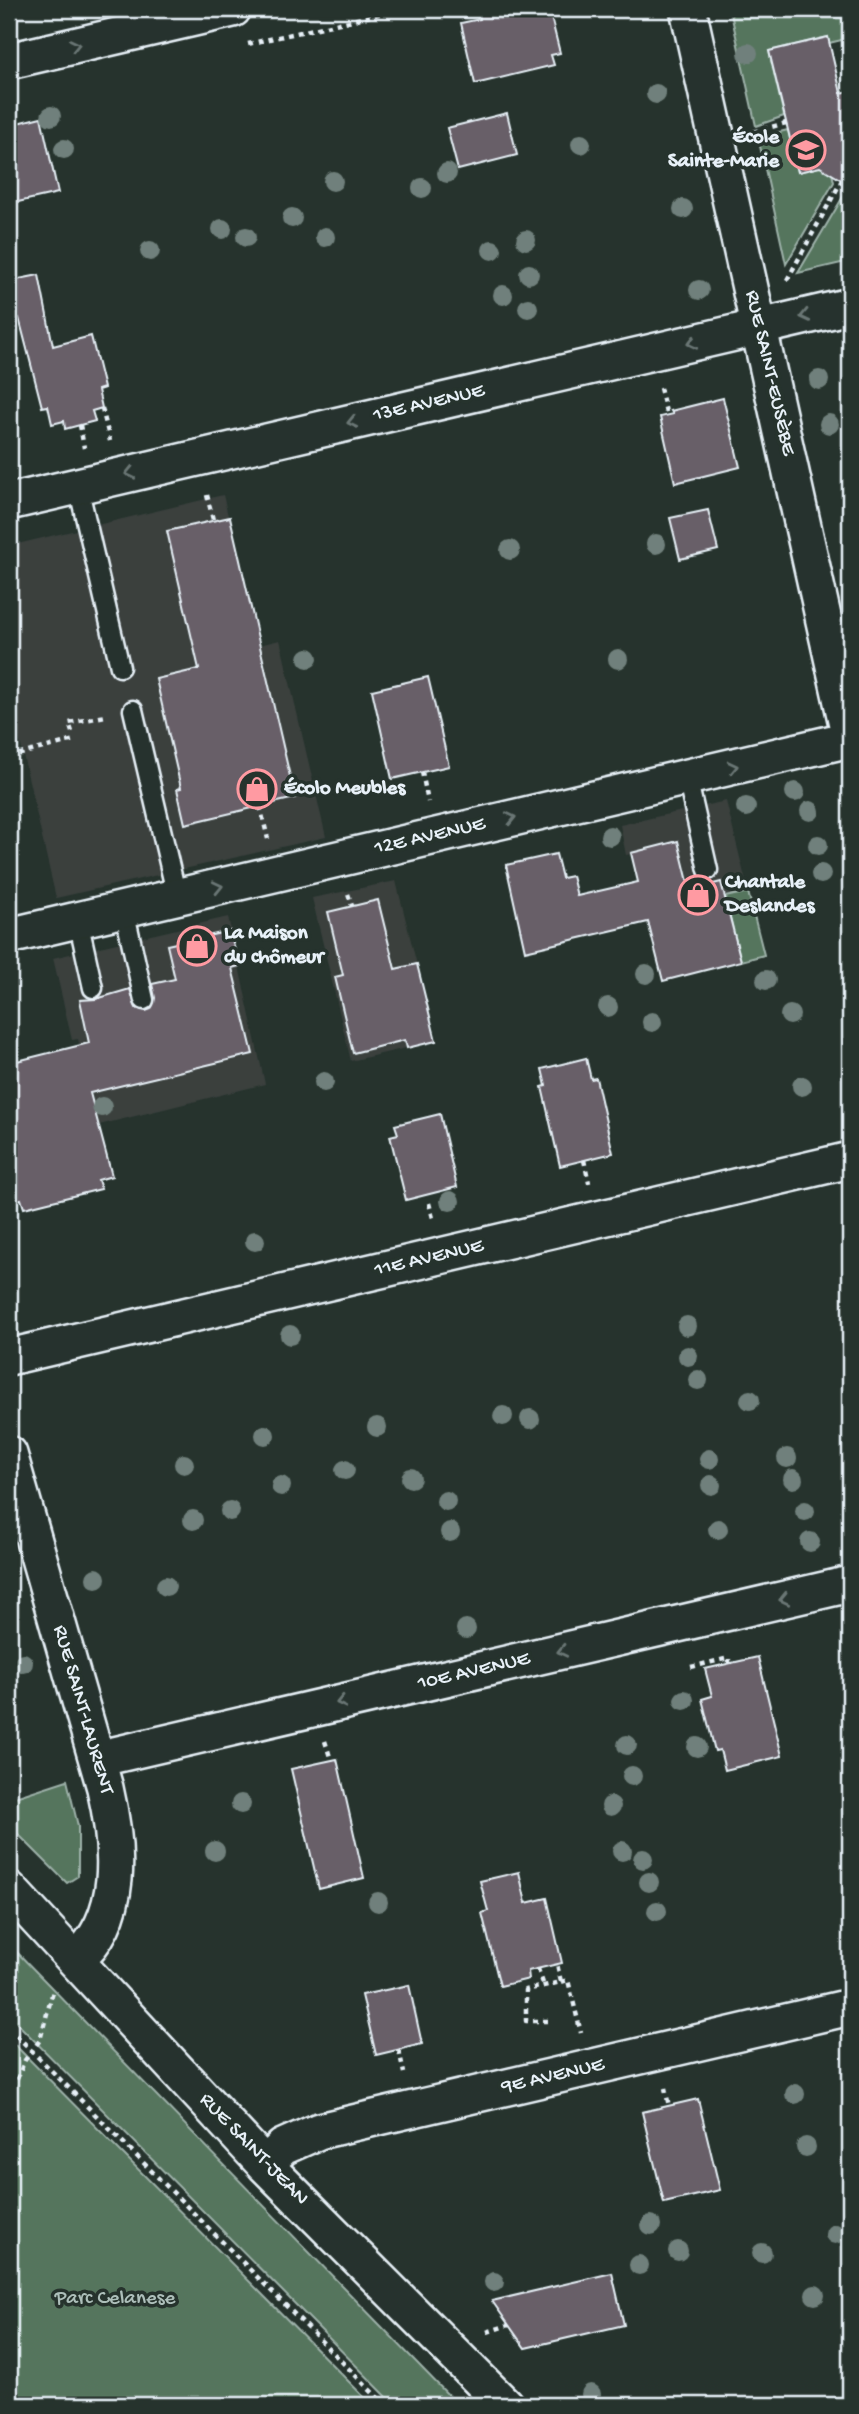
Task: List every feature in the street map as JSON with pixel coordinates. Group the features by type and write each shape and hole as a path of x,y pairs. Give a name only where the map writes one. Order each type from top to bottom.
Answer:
{"street":[{"path":"9,61 233,9"},
{"name":"RUE SAINT-EUSÈBE","path":"688,9 850,738"},
{"name":"13E AVENUE","path":"9,502 850,306"},
{"name":"12E AVENUE","path":"9,936 850,738"},
{"name":"11E AVENUE","path":"9,1357 850,1160"},
{"name":"RUE SAINT-LAURENT","path":"9,1454 97,1759 114,1835 113,1882 104,1923 96,1939 75,1960"},
{"name":"10E AVENUE","path":"97,1759 850,1584"},
{"name":"RUE SAINT-JEAN","path":"9,1889 265,2165 505,2405"},
{"name":"9E AVENUE","path":"265,2165 283,2147 318,2132 850,2007"}],"lane":[{"path":"78,486 120,667"},
{"path":"133,710 177,897"},
{"path":"687,777 708,870"},
{"path":"124,909 144,1000"},
{"path":"78,920 93,988"}],"path":[{"path":"9,100 15,123"},
{"path":"751,132 786,123"},
{"path":"787,280 842,180"},
{"path":"660,387 667,416"},
{"path":"207,495 213,520"},
{"path":"72,732 69,723 133,710"},
{"path":"9,757 74,740"},
{"path":"260,806 270,849"},
{"path":"691,1667 729,1658 729,1664"},
{"path":"324,1735 331,1760"},
{"path":"548,2021 526,2021 526,1990 561,1982 557,1964"},
{"path":"538,1969 544,1986"},
{"path":"9,2098 31,2051 40,2040 54,1990"},
{"path":"9,2028 385,2405"},
{"path":"662,2077 668,2106"},
{"path":"487,2332 509,2325"}],"shaded area":[{"path":"223,495 259,645 280,640 326,837 56,898 9,694 9,546"},
{"path":"726,801 764,955 663,981 631,854 626,855 620,825"},
{"path":"396,881 436,1041 351,1061 312,898"},
{"path":"228,917 265,1084 99,1125 78,1039 72,1040 53,958"}],"green space":[{"path":"730,9 850,9 850,38 829,43 828,37 769,51 784,116 756,126"},
{"path":"788,130 798,172 830,164 834,182 786,264 758,137"},
{"path":"850,185 850,261 798,273"},
{"path":"748,892 764,955 741,961 725,897"},
{"path":"67,1780 78,1826 78,1876 67,1883 9,1825 9,1799"},
{"path":"9,1944 458,2405 395,2405 9,2015"},
{"name":"Parc Celanese","path":"9,2039 372,2405 9,2405"}],"building":[{"path":"478,9 549,9 560,53 551,55 554,65 475,84 461,23 480,19"},
{"path":"828,37 841,93 850,91 850,185 820,167 798,172 769,51"},
{"path":"507,113 517,155 458,170 447,128"},
{"path":"41,117 58,193 9,204 9,125"},
{"path":"39,275 53,346 91,336 104,388 98,390 102,408 92,411 95,421 65,429 64,421 52,424 48,406 42,407 19,318 9,321 9,281"},
{"path":"723,398 740,467 675,483 660,417 673,414 671,411"},
{"path":"708,510 718,550 680,559 670,518"},
{"path":"230,517 295,798 185,824 177,789 181,788 156,679 199,669 167,531"},
{"path":"428,677 449,766 392,779 372,690"},
{"path":"678,841 690,890 721,882 741,961 663,981 648,922 525,951 506,865 556,854 562,878 572,876 577,896 638,882 631,853"},
{"path":"378,900 395,969 417,964 436,1041 407,1048 405,1040 353,1053 335,977 343,975 328,912"},
{"path":"230,931 239,966 232,968 253,1054 90,1093 112,1176 98,1180 101,1189 24,1208 21,1199 9,1202 9,1063 89,1043 80,1000 96,999 130,989 136,1008 146,1011 151,1009 155,998 152,984 175,979 167,945"},
{"path":"586,1058 591,1079 596,1078 613,1153 560,1166 542,1087 546,1086 542,1069"},
{"path":"440,1114 457,1187 406,1200 390,1136 398,1134 395,1125"},
{"path":"758,1657 782,1756 725,1770 720,1750 715,1751 702,1699 712,1696 705,1669"},
{"path":"337,1759 364,1878 319,1889 291,1769"},
{"path":"519,1872 526,1903 547,1898 562,1963 528,1971 529,1979 500,1986 482,1913 488,1911 480,1881"},
{"path":"409,1985 422,2044 376,2055 362,1995"},
{"path":"698,2099 720,2190 664,2203 642,2112"},
{"path":"612,2273 624,2325 525,2348 492,2301"}],"place":[{"name":"École Sainte-Marie","path":"806,150"},
{"name":"Écolo Meubles","path":"257,789"},
{"name":"Chantale Deslandes","path":"698,895"},
{"name":"La Maison du chômeur","path":"197,946"}]}
